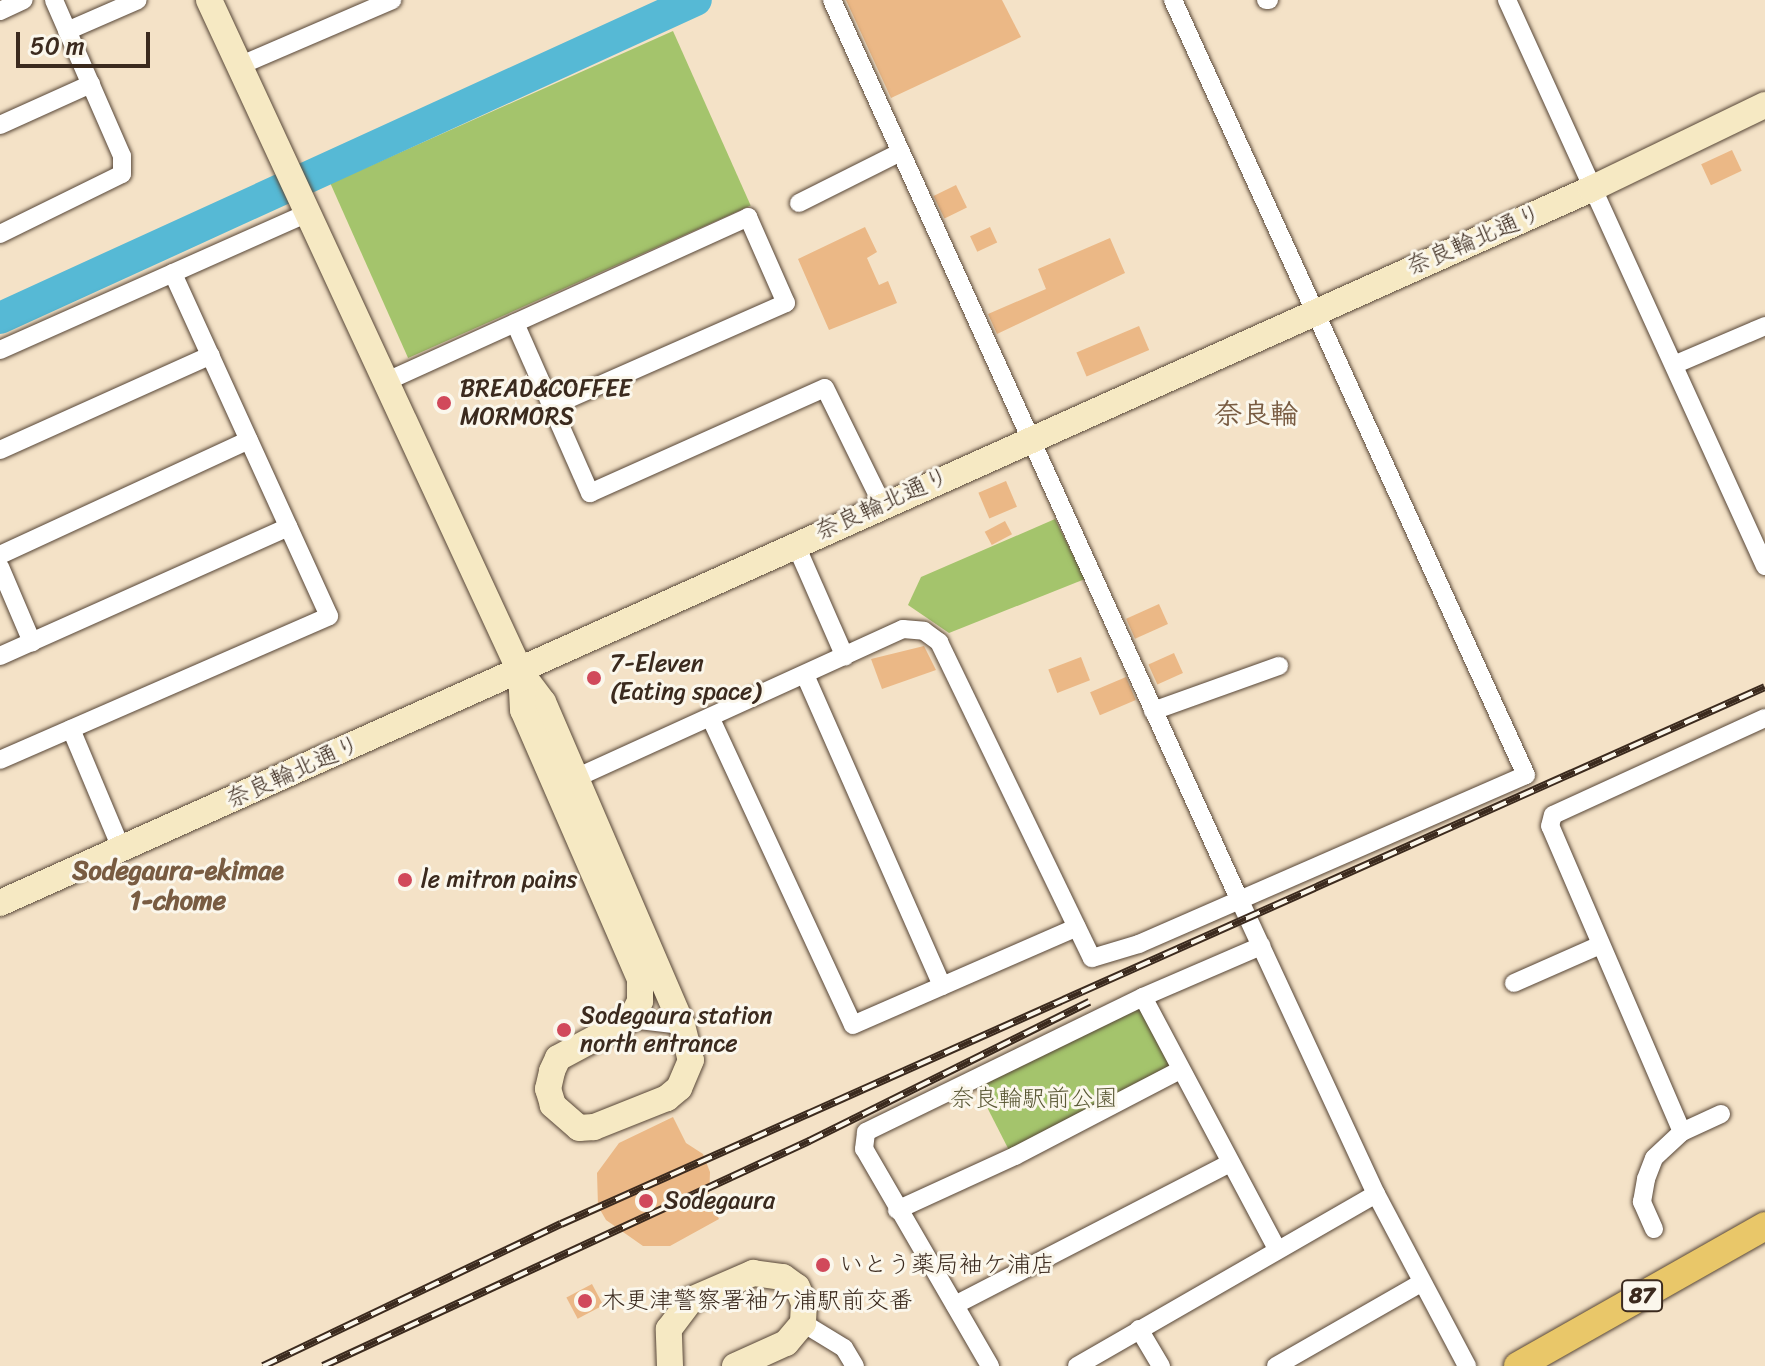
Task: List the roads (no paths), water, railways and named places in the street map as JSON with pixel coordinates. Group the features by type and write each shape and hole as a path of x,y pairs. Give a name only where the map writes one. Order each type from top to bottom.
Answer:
{"main road":[{"name":"87","path":"1518,1366 1765,1226"}],"street":[{"path":"0,11 24,0"},
{"path":"0,234 122,174 122,156 54,0"},
{"path":"67,31 138,0"},
{"path":"209,0 521,673 543,702 578,777 682,1025 691,1060 679,1088 620,1117 579,1128 553,1105 548,1089 558,1058 631,1019 682,1025"},
{"path":"832,0 899,153 1033,437 1153,711 1376,1194 1467,1366"},
{"path":"578,777 903,629 924,631 939,642 1092,958 1240,901 1526,775 1173,0"},
{"path":"1507,0 1591,189 1676,364 1765,566"},
{"path":"239,66 379,3"},
{"path":"0,125 91,84"},
{"name":"奈良輪北通り","path":"0,903 521,673 795,543 1314,309 1591,189 1765,105"},
{"path":"799,203 899,153"},
{"path":"0,350 306,214"},
{"path":"385,382 748,217 786,303 552,406"},
{"path":"0,760 329,616 173,273"},
{"path":"515,323 590,493 825,388 882,504"},
{"path":"1676,364 1765,326"},
{"path":"0,450 211,355"},
{"path":"0,555 249,440"},
{"path":"0,656 289,527"},
{"path":"795,543 845,657"},
{"path":"0,567 32,642"},
{"path":"1153,711 1279,666"},
{"path":"521,673 523,710 640,979 640,1001 631,1019"},
{"path":"805,675 942,986"},
{"path":"1682,1132 1598,946 1550,826 1553,815 1765,718"},
{"path":"711,719 853,1025 1077,927"},
{"path":"71,729 121,848"},
{"path":"990,1366 864,1149 866,1132 1143,997 1261,946"},
{"path":"1514,983 1598,946"},
{"path":"1143,997 1277,1249"},
{"path":"897,1210 1180,1070"},
{"path":"1654,1229 1642,1202 1654,1158 1682,1132 1721,1114"},
{"path":"955,1305 1230,1163"},
{"path":"1077,1366 1376,1194"},
{"path":"670,1366 667,1345 676,1314 691,1300 753,1273 783,1277 797,1287 804,1303 803,1323 786,1343 735,1366"},
{"path":"1276,1366 1421,1283"},
{"path":"803,1323 844,1348 855,1366"},
{"path":"1139,1329 1161,1366"}],"waterway":[{"path":"0,318 696,0"}],"railway":[{"path":"263,1366 561,1224 1765,687"},
{"path":"323,1366 809,1141 1089,1002"}],"place":[{"name":"BREAD&COFFEE MORMORS","path":"444,403"},
{"name":"7-Eleven (Eating space)","path":"594,678"},
{"name":"le mitron pains","path":"405,880"},
{"name":"Sodegaura station north entrance","path":"564,1030"},
{"name":"Sodegaura","path":"646,1201"},
{"name":"いとう薬局袖ケ浦店","path":"823,1265"},
{"name":"木更津警察署袖ケ浦駅前交番","path":"585,1301"}],"district":[{"name":"奈良輪","path":"1256,414"},
{"name":"Sodegaura-ekimae 1-chome","path":"178,886"}],"park label":[{"name":"奈良輪駅前公園","path":"1034,1099"}]}
